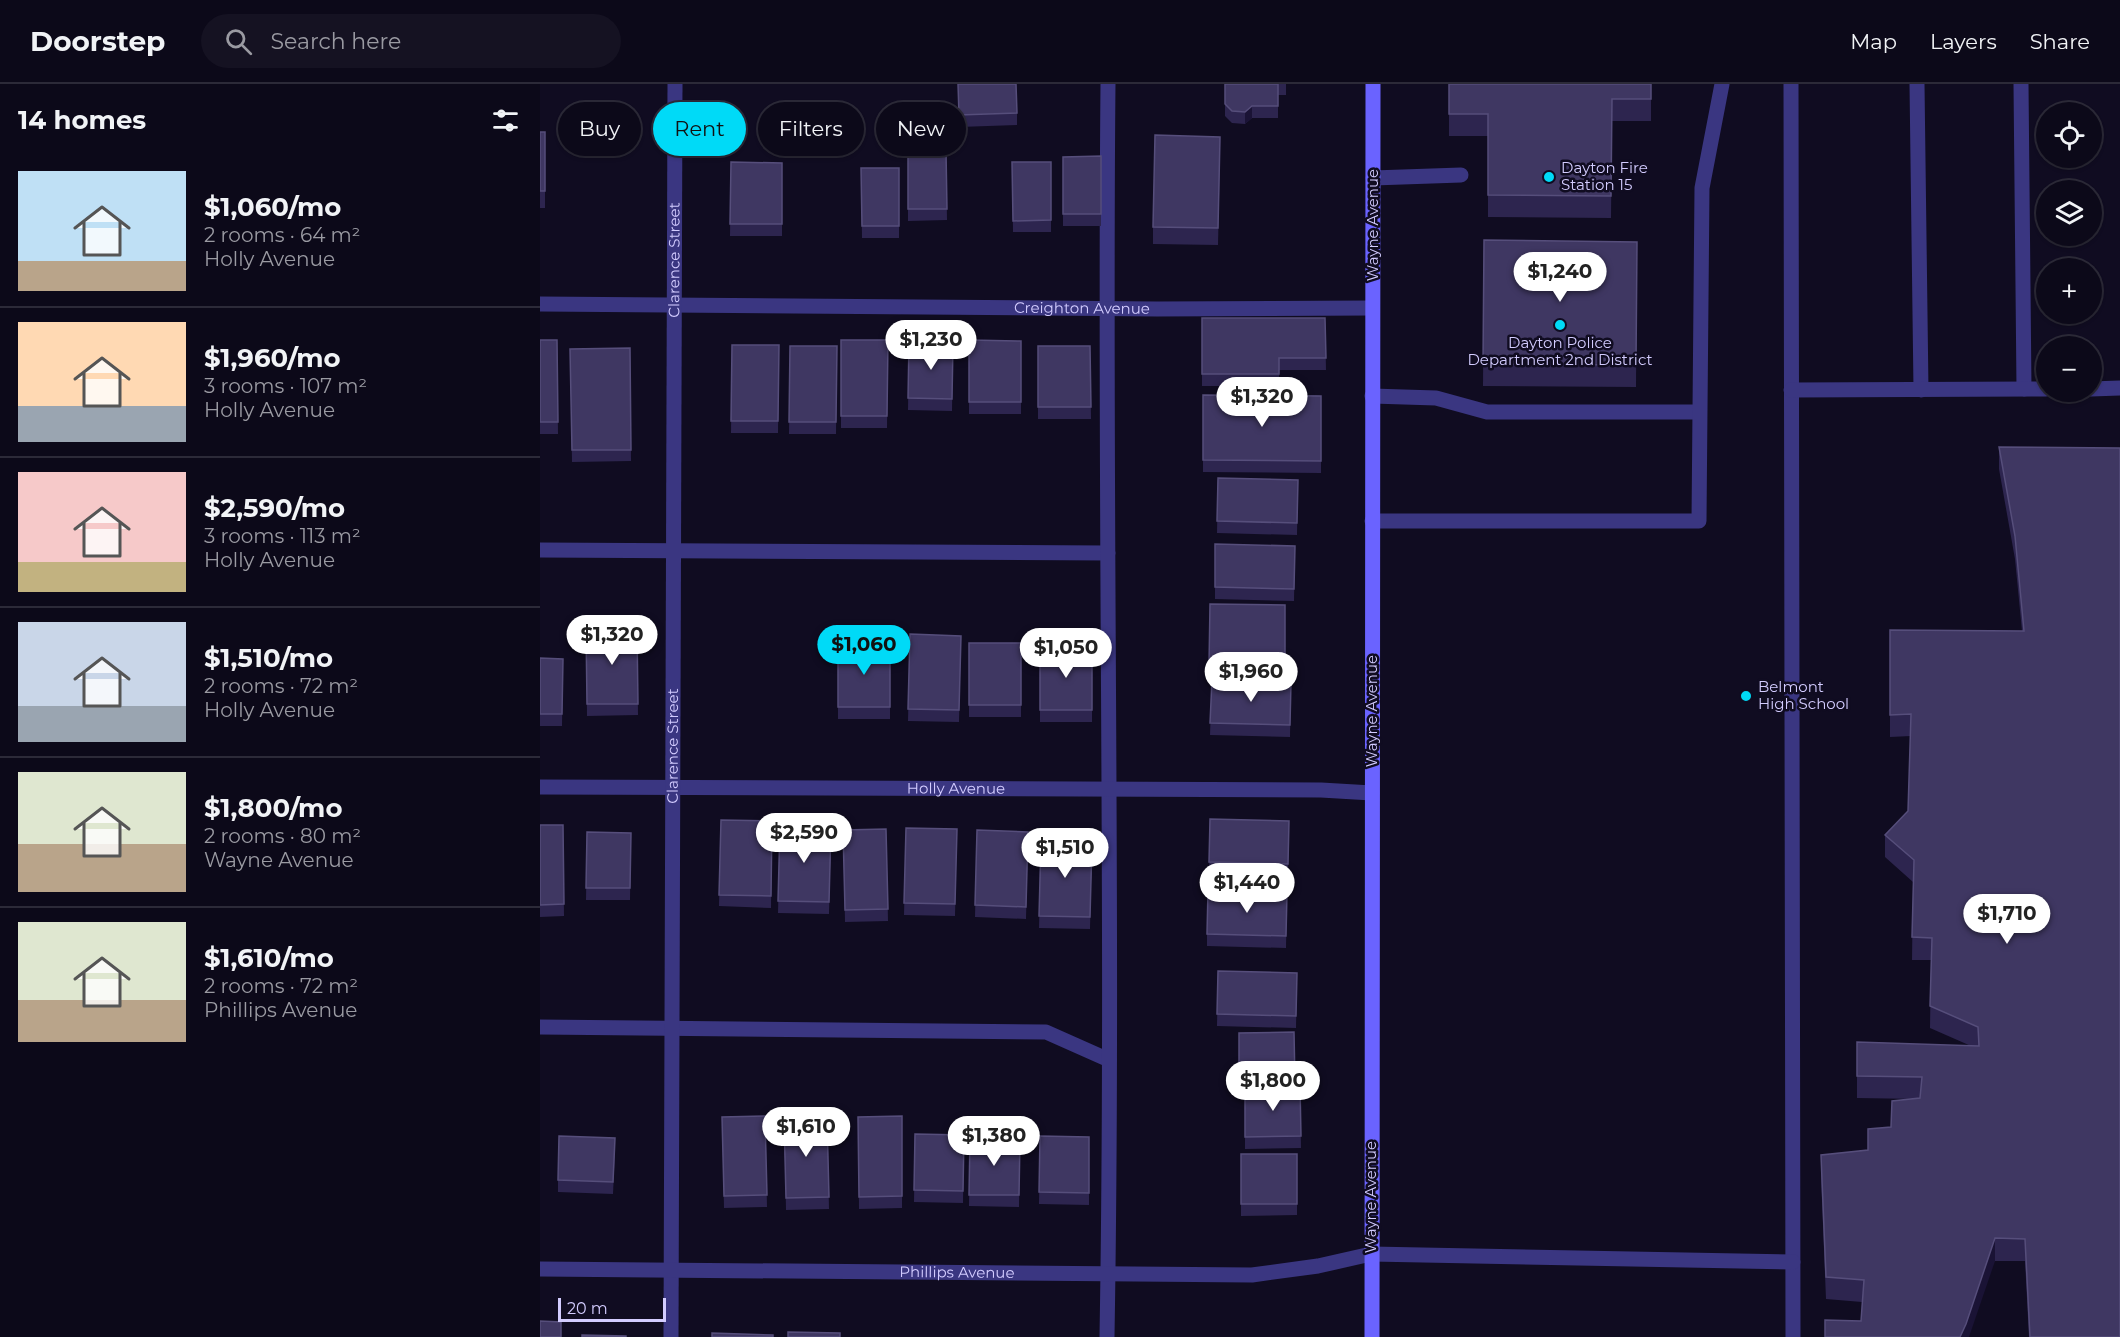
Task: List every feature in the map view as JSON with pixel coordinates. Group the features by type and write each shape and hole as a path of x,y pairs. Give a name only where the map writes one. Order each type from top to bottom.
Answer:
{"main road":[{"name":"Wayne Avenue","path":"1372,1337 1373,84"}],"street":[{"name":"Clarence Street","path":"671,1337 675,84"},
{"path":"1107,1337 1109,790 1106,309 1108,84"},
{"path":"1372,521 1699,521 1702,188 1722,84"},
{"path":"1791,84 1793,1337"},
{"path":"1917,84 1921,390"},
{"path":"2021,84 2024,389"},
{"path":"1373,178 1461,175"},
{"name":"Creighton Avenue","path":"540,304 1106,309 1372,308"},
{"path":"2102,389 2120,388"},
{"path":"1791,390 2036,389"},
{"path":"1372,396 1436,398 1488,412 1699,412"},
{"path":"540,550 1108,553"},
{"name":"Holly Avenue","path":"540,787 1321,790 1371,793"},
{"path":"540,1027 1046,1032 1109,1060"},
{"name":"Phillips Avenue","path":"540,1269 1252,1275 1318,1266 1371,1254 1793,1262"}],"building":[{"path":"958,84 1016,84 1017,113 966,115 966,102 959,102"},
{"path":"1225,84 1278,84 1278,106 1252,106 1245,112 1232,111 1225,104"},
{"name":"Dayton Fire Station 15","path":"1449,84 1651,84 1651,99 1612,99 1611,196 1488,195 1488,114 1449,114"},
{"path":"540,132 545,132 545,191 540,191"},
{"path":"1155,135 1220,137 1218,228 1153,227"},
{"path":"908,156 946,156 947,209 908,209"},
{"path":"1101,156 1101,214 1063,214 1063,157"},
{"path":"731,162 782,163 782,224 730,224"},
{"path":"1012,162 1051,162 1051,220 1013,221"},
{"path":"861,168 899,168 899,226 862,226"},
{"name":"Dayton Police Department 2nd District","path":"1484,240 1637,242 1636,365 1483,364"},
{"path":"1202,318 1325,318 1326,358 1279,358 1279,374 1202,374"},
{"path":"540,340 557,340 558,422 540,422"},
{"path":"841,340 888,340 887,416 841,416"},
{"path":"969,340 1021,341 1021,402 969,402"},
{"path":"909,343 953,344 952,399 908,398"},
{"path":"732,345 779,345 778,421 731,421"},
{"path":"790,346 837,346 836,422 789,422"},
{"path":"1038,346 1090,346 1091,407 1038,407"},
{"path":"630,348 631,450 572,450 570,349"},
{"path":"1203,395 1321,396 1321,461 1203,460"},
{"name":"Belmont High School","path":"1999,447 2120,448 2120,1337 2030,1337 2025,1239 1995,1238 1960,1337 1825,1337 1825,1320 1861,1321 1864,1280 1826,1277 1821,1155 1868,1150 1868,1129 1891,1127 1892,1101 1920,1098 1922,1077 1857,1076 1857,1042 1979,1046 1978,1027 1930,1006 1932,938 1912,937 1914,860 1885,835 1908,811 1911,714 1890,715 1890,630 2024,631 2015,536"},
{"path":"1218,478 1298,480 1297,523 1217,521"},
{"path":"1215,544 1295,546 1294,589 1215,587"},
{"path":"1210,604 1285,605 1285,666 1209,665"},
{"path":"586,629 637,629 638,704 587,704"},
{"path":"910,634 961,636 959,710 908,709"},
{"path":"969,643 1021,643 1021,705 969,705"},
{"path":"838,645 890,645 890,707 838,707"},
{"path":"1040,648 1092,649 1092,710 1040,710"},
{"path":"540,658 563,659 562,714 540,714"},
{"path":"1212,680 1291,682 1290,725 1210,723"},
{"path":"1210,819 1289,821 1288,864 1209,862"},
{"path":"721,820 772,821 771,896 719,895"},
{"path":"540,825 563,825 564,904 540,905"},
{"path":"780,826 831,827 829,902 778,901"},
{"path":"906,828 957,829 955,904 904,903"},
{"path":"886,829 888,909 845,910 843,830"},
{"path":"977,830 1028,832 1026,907 975,905"},
{"path":"587,832 631,833 630,888 586,888"},
{"path":"1041,841 1092,843 1090,917 1039,916"},
{"path":"1208,891 1287,893 1286,936 1207,934"},
{"path":"1218,971 1297,973 1296,1016 1217,1014"},
{"path":"1294,1032 1295,1082 1239,1083 1239,1033"},
{"path":"1300,1086 1301,1136 1245,1137 1245,1087"},
{"path":"765,1116 767,1195 724,1196 722,1117"},
{"path":"902,1116 902,1196 859,1197 858,1117"},
{"path":"784,1118 827,1118 829,1197 786,1198"},
{"path":"915,1134 964,1135 963,1191 914,1190"},
{"path":"559,1136 615,1138 613,1182 558,1180"},
{"path":"1040,1136 1089,1137 1089,1193 1039,1192"},
{"path":"970,1139 1020,1140 1019,1195 969,1195"},
{"path":"1241,1154 1297,1154 1297,1204 1241,1204"},
{"path":"540,1321 561,1322 561,1337 540,1337"},
{"path":"788,1332 840,1333 840,1337 788,1337"},
{"path":"712,1333 773,1335 773,1337 712,1337"},
{"path":"582,1335 626,1336 626,1337 582,1337"}],"place":[{"name":"Dayton Fire Station 15","path":"1549,177"},
{"name":"Dayton Police Department 2nd District","path":"1560,325"},
{"name":"Belmont High School","path":"1746,696"}]}
